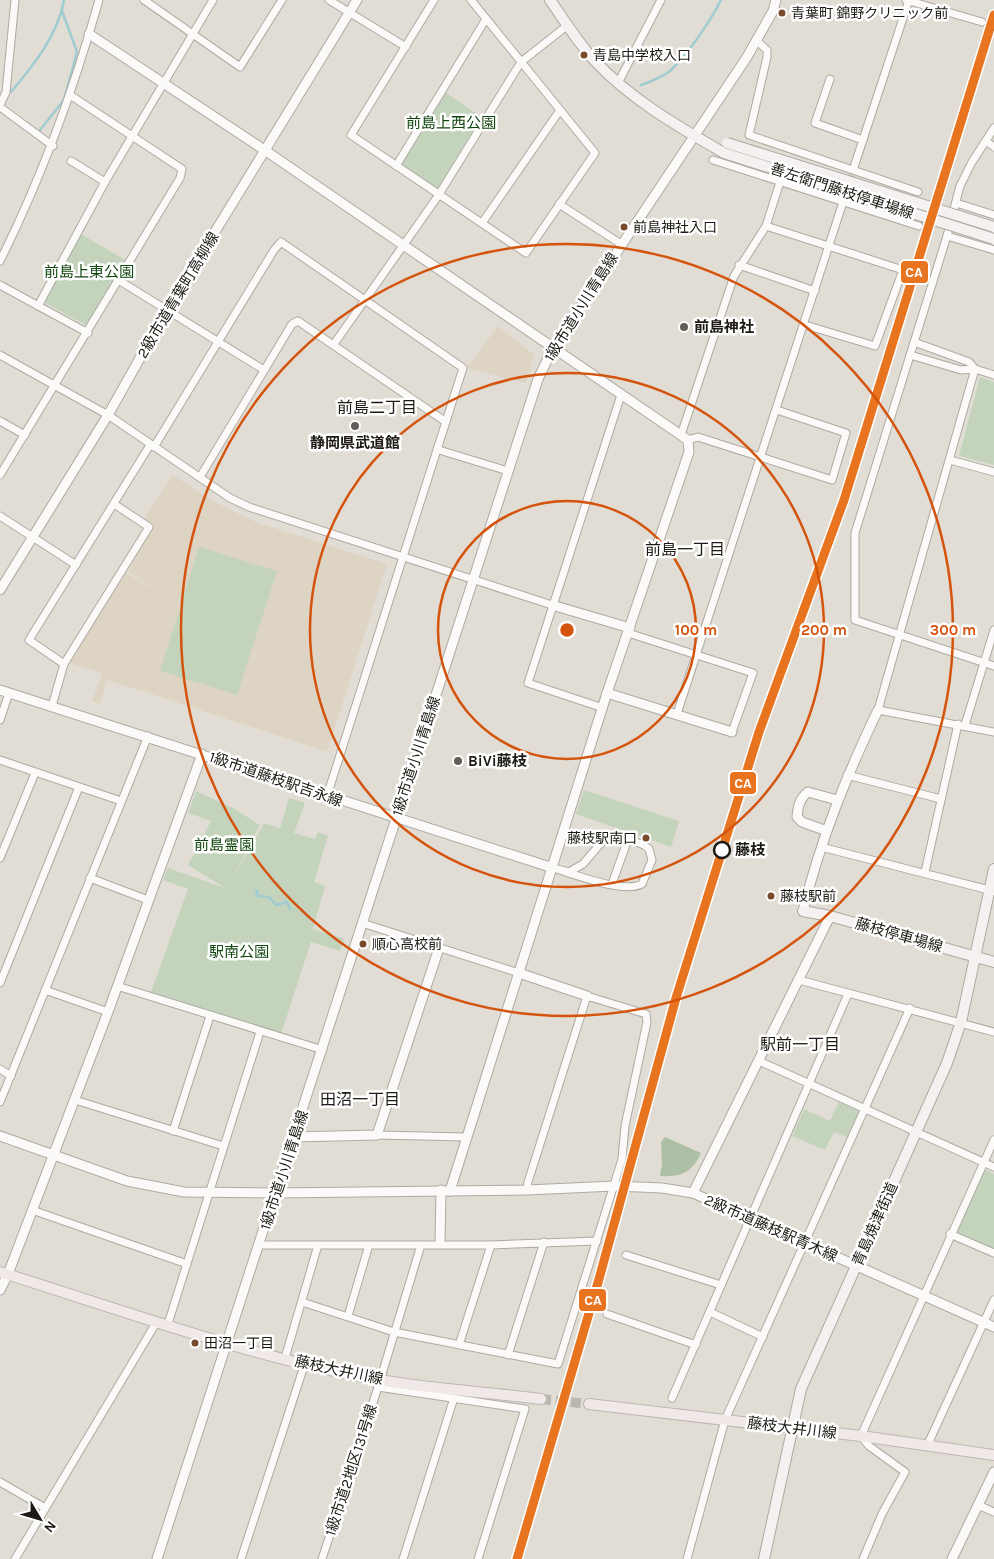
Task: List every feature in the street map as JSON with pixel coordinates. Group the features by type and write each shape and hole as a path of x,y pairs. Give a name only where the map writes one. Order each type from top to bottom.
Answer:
{"main road":[{"name":"善左衛門藤枝停車場線","path":"550,0 593,59 618,83 655,112 694,136 994,239"},
{"name":"善左衛門藤枝停車場線","path":"725,148 994,228"},
{"name":"青島焼津街道","path":"764,1559 802,1389 947,1063 960,1022 992,891 994,869"},
{"name":"藤枝停車場線","path":"803,911 830,916 994,962"},
{"name":"藤枝大井川線","path":"4,1273 166,1327 379,1384 541,1399"},
{"name":"藤枝大井川線","path":"589,1404 861,1436 994,1455"}],"street":[{"path":"14,0 6,92 0,106 52,146"},
{"path":"0,261 30,201 52,146 70,95 99,0"},
{"path":"144,0 240,67 282,0"},
{"path":"38,306 105,182 213,0"},
{"path":"329,0 406,47"},
{"name":"2級市道青葉町高柳線","path":"0,590 108,415 167,310 357,0"},
{"path":"434,0 351,135 438,196 526,253 595,153 471,0"},
{"path":"618,83 661,0"},
{"name":"1級市道小川青島線","path":"157,1559 260,1245 293,1136 323,1050 362,923 538,379 553,348 757,41 776,0"},
{"path":"854,167 908,0 982,22"},
{"path":"396,166 486,18"},
{"path":"334,344 438,196 522,62 568,25"},
{"path":"89,34 266,151 685,438 698,437 832,480 846,433 777,410"},
{"path":"757,41 767,50 767,57 749,135 918,192"},
{"path":"830,79 815,123 863,140"},
{"path":"0,476 120,281 180,178 182,169 70,95"},
{"path":"482,223 560,110"},
{"path":"994,128 960,186 947,236 855,534 855,620 994,666"},
{"path":"986,141 994,147"},
{"path":"713,160 919,226"},
{"path":"71,161 105,182"},
{"path":"440,1244 446,1191 466,1137 607,693 689,452 685,438 739,265 766,226 780,182"},
{"path":"677,714 805,325 843,202"},
{"path":"956,203 994,215"},
{"path":"559,204 621,244"},
{"path":"766,226 903,270 875,346 805,325"},
{"path":"947,236 994,250"},
{"path":"64,664 29,640 274,250 281,242 463,368 439,450 401,558 326,796"},
{"path":"739,265 815,291"},
{"path":"120,281 264,370"},
{"path":"0,285 88,333"},
{"path":"200,477 292,324 298,321 446,422"},
{"path":"914,342 969,362 975,369"},
{"path":"910,354 961,370 975,369 994,375"},
{"path":"0,355 108,415 230,498 268,516 401,558 473,578 753,673 732,732 607,693"},
{"path":"803,911 821,847 837,800 878,710 975,369"},
{"path":"603,708 528,683 620,395"},
{"path":"0,421 25,435"},
{"path":"439,450 508,471"},
{"path":"950,460 994,472"},
{"path":"52,706 64,664 149,527 114,504"},
{"path":"0,516 76,565"},
{"path":"924,872 941,799 962,724 994,630"},
{"path":"0,720 4,691"},
{"name":"1級市道藤枝駅吉永線","path":"4,691 148,736 396,819 552,868 612,884 634,888 642,884 652,860 649,849 614,834 607,836 583,864 569,872 552,868"},
{"path":"878,710 962,724 994,732"},
{"path":"0,1102 148,736"},
{"path":"0,1290 4,1273 54,1156 202,754"},
{"path":"0,760 121,801"},
{"path":"0,858 34,773"},
{"path":"847,775 941,799"},
{"path":"0,983 79,787"},
{"path":"827,831 802,822 797,818 798,809 802,798 808,792 837,800"},
{"path":"612,884 628,839"},
{"path":"821,847 992,891"},
{"path":"90,878 148,900"},
{"name":"2級市道藤枝駅青木線","path":"830,916 693,1193 994,1327"},
{"path":"302,1302 394,1332 558,1364 615,1186 622,1159 625,1126 647,1022 646,1014 362,923"},
{"path":"377,1135 438,948"},
{"path":"799,980 848,994 910,1008 994,1032"},
{"path":"117,986 260,1032 323,1050"},
{"path":"46,990 108,1012"},
{"path":"672,1398 811,1084 848,994"},
{"path":"528,1190 528,1182 587,996"},
{"path":"687,1559 725,1420 910,1008"},
{"path":"173,1131 210,1016"},
{"path":"166,1327 260,1032"},
{"path":"759,1061 994,1167"},
{"path":"0,1069 11,1076"},
{"path":"75,1100 224,1146"},
{"path":"0,1136 136,1183 184,1192 209,1194 528,1190 615,1186 662,1188 693,1193"},
{"path":"293,1136 466,1137"},
{"path":"863,1559 882,1514 905,1472 869,1446 861,1436 922,1296 994,1140"},
{"path":"32,1210 187,1264"},
{"path":"950,1234 994,1253"},
{"path":"260,1245 491,1245 597,1241"},
{"path":"508,1354 544,1242"},
{"path":"285,1358 318,1245"},
{"path":"348,1316 369,1245"},
{"name":"1級市道2地区131号線","path":"322,1559 379,1384 421,1245"},
{"path":"459,1345 491,1245"},
{"path":"626,1255 722,1285"},
{"path":"927,1446 994,1300"},
{"path":"710,1312 763,1337"},
{"path":"607,1314 696,1345"},
{"path":"14,1559 156,1323"},
{"path":"242,1559 305,1363"},
{"path":"379,1384 526,1410 478,1559"},
{"path":"403,1559 454,1398"},
{"path":"952,1559 994,1472"},
{"path":"0,1482 45,1508"},
{"path":"978,1505 994,1512"}],"shaded area":[{"path":"498,326 534,355 526,383 467,368"},
{"path":"173,475 214,502 258,523 387,564 327,752 140,690 168,600 139,690 107,680 100,704 92,701 102,673 69,663 126,573 169,599 128,572 153,526 145,517"}],"green space":[{"name":"前島上西公園","path":"444,91 481,117 437,190 401,165"},
{"name":"前島上東公園","path":"81,234 127,261 86,325 43,302"},
{"path":"980,377 994,382 994,465 959,456"},
{"path":"199,547 277,571 237,695 160,671"},
{"path":"584,790 679,821 671,847 576,814"},
{"name":"駅南公園","path":"196,791 233,808 260,825 233,877 264,823 280,828 289,798 305,803 294,833 315,839 318,832 328,836 314,882 325,886 313,929 344,939 340,951 311,942 281,1034 151,992 188,889 163,880 168,868 225,888 188,865 211,821 188,813"},
{"path":"839,1102 859,1111 847,1137 834,1132 825,1150 792,1136 804,1109 830,1121"},
{"path":"665,1137 701,1153 690,1169 674,1176 660,1176 662,1164 661,1142"},
{"path":"984,1169 994,1174 994,1249 956,1232"}],"waterway":[{"path":"11,92 44,49 61,13 64,0"},
{"path":"641,85 663,76 677,64 698,37 721,0"},
{"path":"40,130 64,100 77,52 62,11"},
{"path":"256,890 258,896 269,897 276,905 287,902 290,909"}],"tunnel":[{"path":"843,202 854,167"},
{"path":"541,1399 589,1404"}],"transit line":[{"name":"CA","path":"517,1559 599,1279 676,998 759,732 844,500 994,15"}],"place":[{"name":"青葉町 錦野クリニック前","path":"782,13"},
{"name":"青島中学校入口","path":"584,55"},
{"name":"前島神社入口","path":"624,227"},
{"name":"前島神社","path":"684,327"},
{"name":"静岡県武道館","path":"355,426"},
{"name":"BiVi藤枝","path":"458,761"},
{"name":"藤枝駅南口","path":"646,838"},
{"name":"藤枝","path":"722,850"},
{"name":"藤枝駅前","path":"771,896"},
{"name":"順心高校前","path":"363,944"},
{"name":"田沼一丁目","path":"195,1343"}],"district":[{"name":"前島二丁目","path":"377,407"},
{"name":"前島一丁目","path":"685,549"},
{"name":"駅前一丁目","path":"800,1044"},
{"name":"田沼一丁目","path":"360,1099"}],"park label":[{"name":"前島霊園","path":"224,845"}]}
